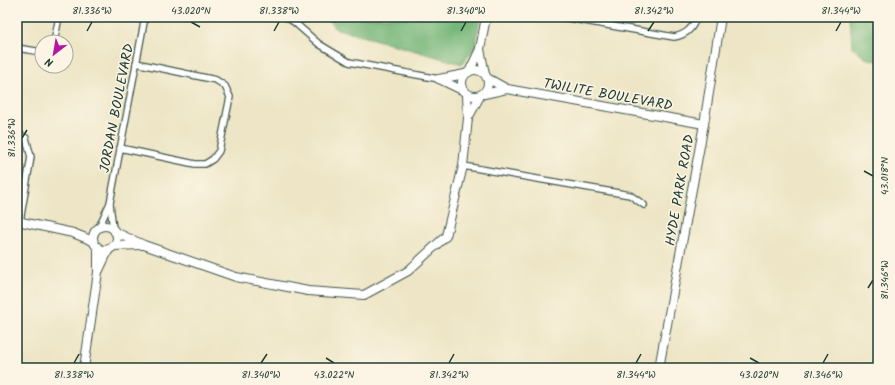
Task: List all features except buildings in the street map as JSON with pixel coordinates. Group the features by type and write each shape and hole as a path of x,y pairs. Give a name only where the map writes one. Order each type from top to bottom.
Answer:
{"street":[{"path":"56,34 59,17"},
{"name":"JORDAN BOULEVARD","path":"97,229 110,203 145,17"},
{"path":"286,17 319,44 349,62 438,79 476,97 482,95"},
{"path":"73,233 106,226 144,245 236,277 308,291 364,295 408,271 446,236 463,166 468,118 466,92 462,87 462,82 480,49 486,17"},
{"path":"562,17 674,37 680,36 692,28 696,17"},
{"name":"HYDE PARK ROAD","path":"660,368 704,124 721,17"},
{"path":"17,48 34,51"},
{"path":"468,118 489,82 486,76 480,49"},
{"path":"120,148 195,164 205,164 213,159 219,151 230,97 225,86 216,80 136,63"},
{"path":"438,79 467,73 473,70 481,71 486,76"},
{"name":"TWILITE BOULEVARD","path":"486,76 506,89 704,124"},
{"name":"TWILITE BOULEVARD","path":"482,95 506,89"},
{"path":"17,133 26,138 31,157 18,221 73,233 96,244 101,249 144,245"},
{"path":"463,166 630,195 644,205"},
{"name":"JORDAN BOULEVARD","path":"110,203 114,231"},
{"path":"84,368 98,272 96,244 93,237 97,229"},
{"path":"98,272 116,240 114,231"}],"green space":[{"path":"328,17 480,17 475,48 462,64 334,28"},
{"path":"850,17 878,17 878,61 865,58 852,47"}]}
